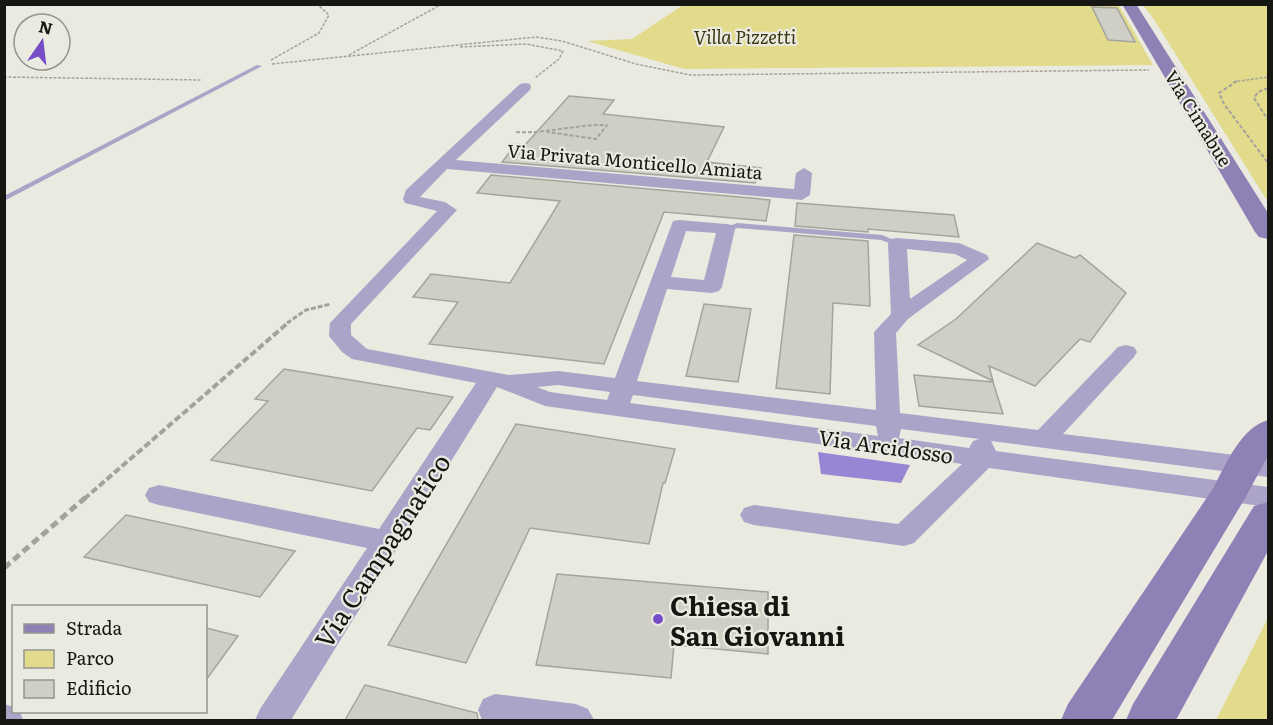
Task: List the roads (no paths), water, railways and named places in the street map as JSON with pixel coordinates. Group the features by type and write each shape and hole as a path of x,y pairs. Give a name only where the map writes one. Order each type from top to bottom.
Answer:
{"main road":[{"name":"Via Cimabue","path":"1129,4 1269,232"},
{"path":"1086,720 1253,480 1269,431"},
{"path":"1150,720 1269,516"}],"street":[{"name":"Via Arcidosso","path":"525,87 417,188 411,199 440,205 448,210 341,323 340,336 360,354 499,381 545,399 620,398 888,419 1044,439 1253,480"},
{"name":"Via Privata Monticello Amiata","path":"443,164 802,195 804,173"},
{"path":"620,398 659,282 679,225 726,229 712,287 659,282"},
{"path":"889,445 885,332 901,315 980,260 959,249 897,243 901,315"},
{"path":"1044,439 1126,352"},
{"name":"Via Campagnatico","path":"272,720 387,541 499,381"},
{"name":"Via Arcidosso","path":"620,398 889,445 984,458 1253,480"},
{"path":"754,515 904,535 984,458 980,430"},
{"path":"159,495 387,541"},
{"path":"495,710 576,720"}],"lane":[{"path":"4,199 259,66"},
{"path":"726,229 737,225 882,238 897,243"}],"place":[{"name":"Chiesa di San Giovanni","path":"658,619"}],"park label":[{"name":"Villa Pizzetti","path":"745,36"}]}
